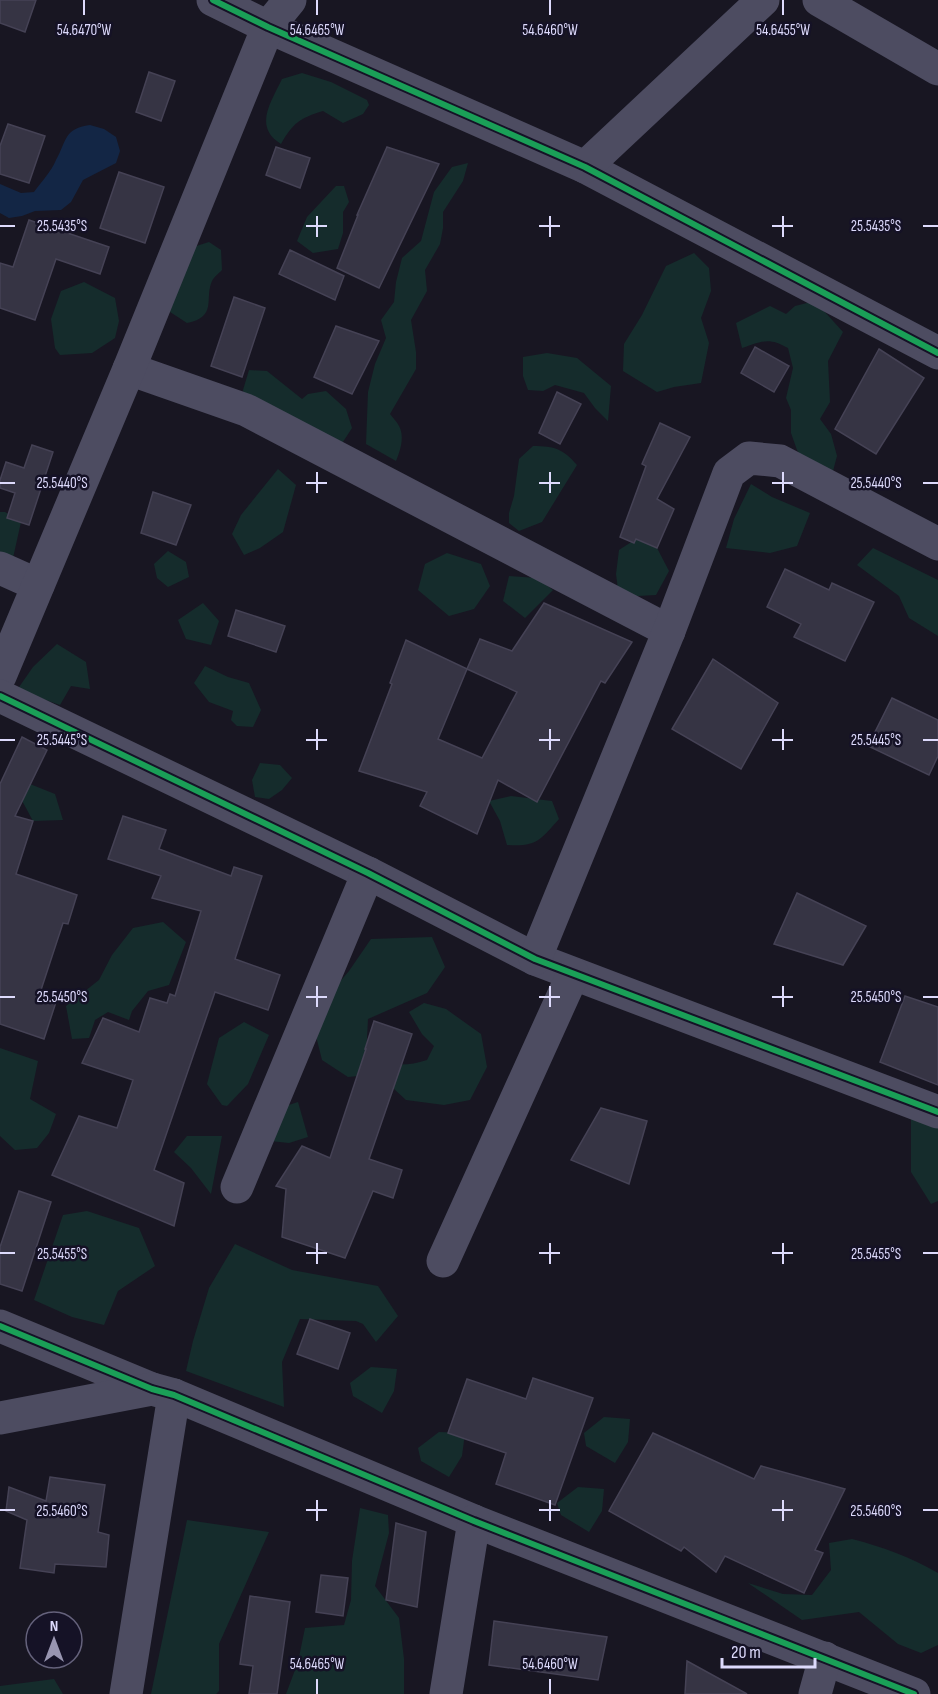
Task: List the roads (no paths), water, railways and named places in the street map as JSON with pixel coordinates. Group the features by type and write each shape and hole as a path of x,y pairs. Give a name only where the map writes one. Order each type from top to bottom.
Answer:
{"street":[{"path":"213,0 268,27 585,168 938,353"},
{"path":"0,676 129,369 268,27 290,0"},
{"path":"585,168 763,0"},
{"path":"819,0 938,69"},
{"path":"129,369 246,410 669,631"},
{"path":"535,959 669,631 729,473 750,458 780,461 938,544"},
{"path":"0,568 38,585"},
{"path":"0,696 368,873 535,959 938,1112"},
{"path":"237,1187 368,873"},
{"path":"443,1261 573,974"},
{"path":"0,1326 474,1521 914,1694"},
{"path":"0,1418 163,1392"},
{"path":"126,1694 163,1392"},
{"path":"447,1694 474,1521"},
{"path":"815,1694 825,1658"}],"water":[{"path":"90,125 104,129 116,137 120,151 116,163 83,180 71,202 61,210 35,211 9,218 0,213 0,184 21,193 34,192 51,169 70,133 75,129"}]}
